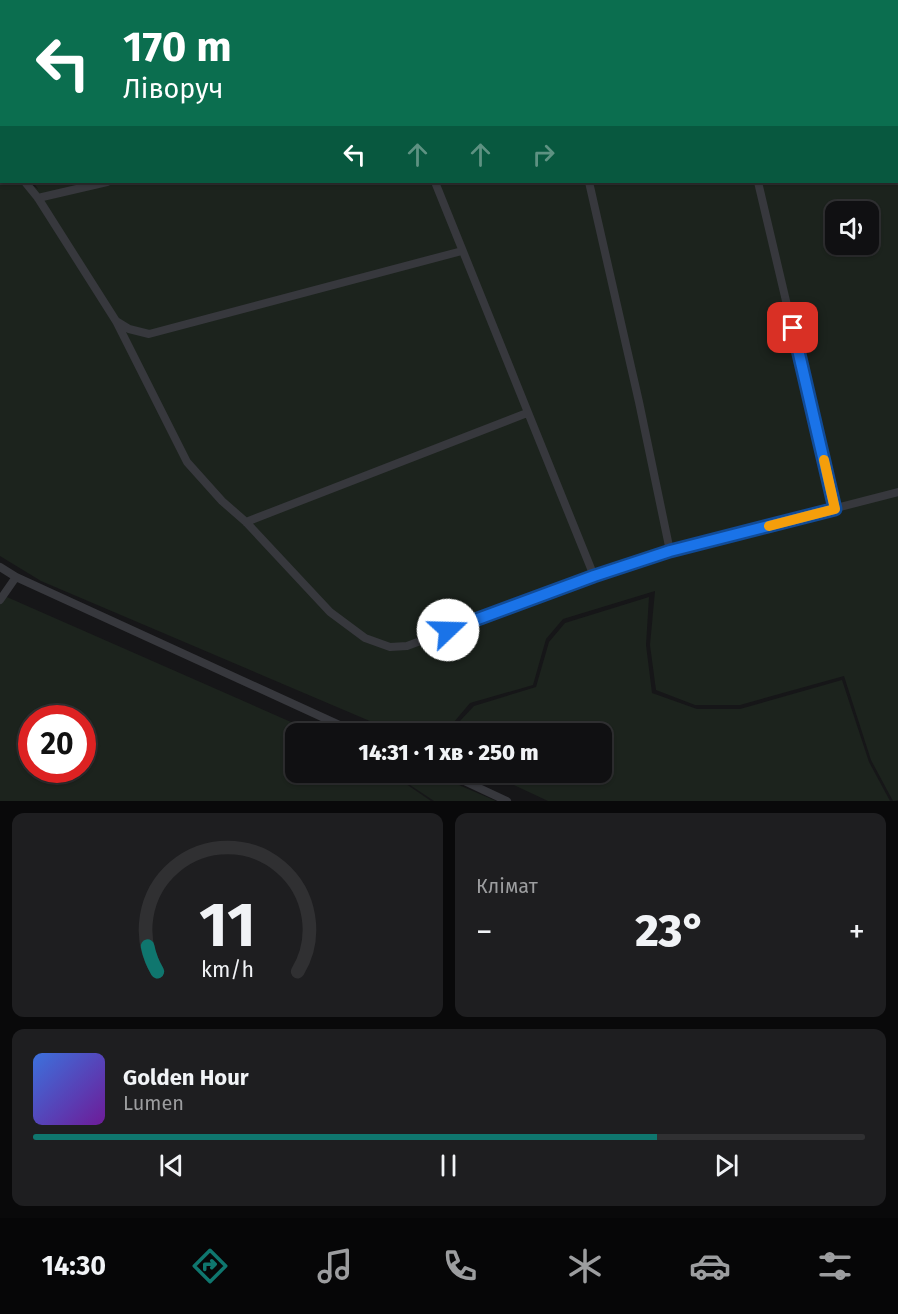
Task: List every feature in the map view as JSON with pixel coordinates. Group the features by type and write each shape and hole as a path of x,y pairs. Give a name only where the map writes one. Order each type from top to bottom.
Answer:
{"lane":[{"path":"26,183 38,198 116,321 187,462 330,612 365,638 390,647 406,646 594,576 670,551 898,492"},
{"path":"38,198 103,183"},
{"path":"435,183 594,576"},
{"path":"590,183 670,551"},
{"path":"758,183 835,509"},
{"path":"116,321 129,329 149,334 462,251"},
{"path":"246,522 527,413"},
{"path":"0,567 16,577 335,723"},
{"path":"0,600 16,577"},
{"path":"469,783 507,801"}],"shaded area":[{"path":"0,183 29,183 38,189 34,183 898,183 898,800 893,801 871,760 844,676 740,705 695,705 656,690 650,645 655,591 563,619 546,639 533,685 470,703 454,722 460,721 474,706 536,687 549,642 565,623 649,597 646,645 652,693 697,709 740,709 842,680 869,762 890,801 548,801 509,783 612,783 612,723 375,723 41,581 0,556"},
{"path":"0,594 293,723 285,723 285,783 405,783 431,801 0,801"},
{"path":"407,783 454,783 496,801 434,801"}],"slow traffic":[{"path":"769,526 835,509 824,460"}],"route":[{"path":"448,630 594,576 670,551 835,509 793,328"}]}
